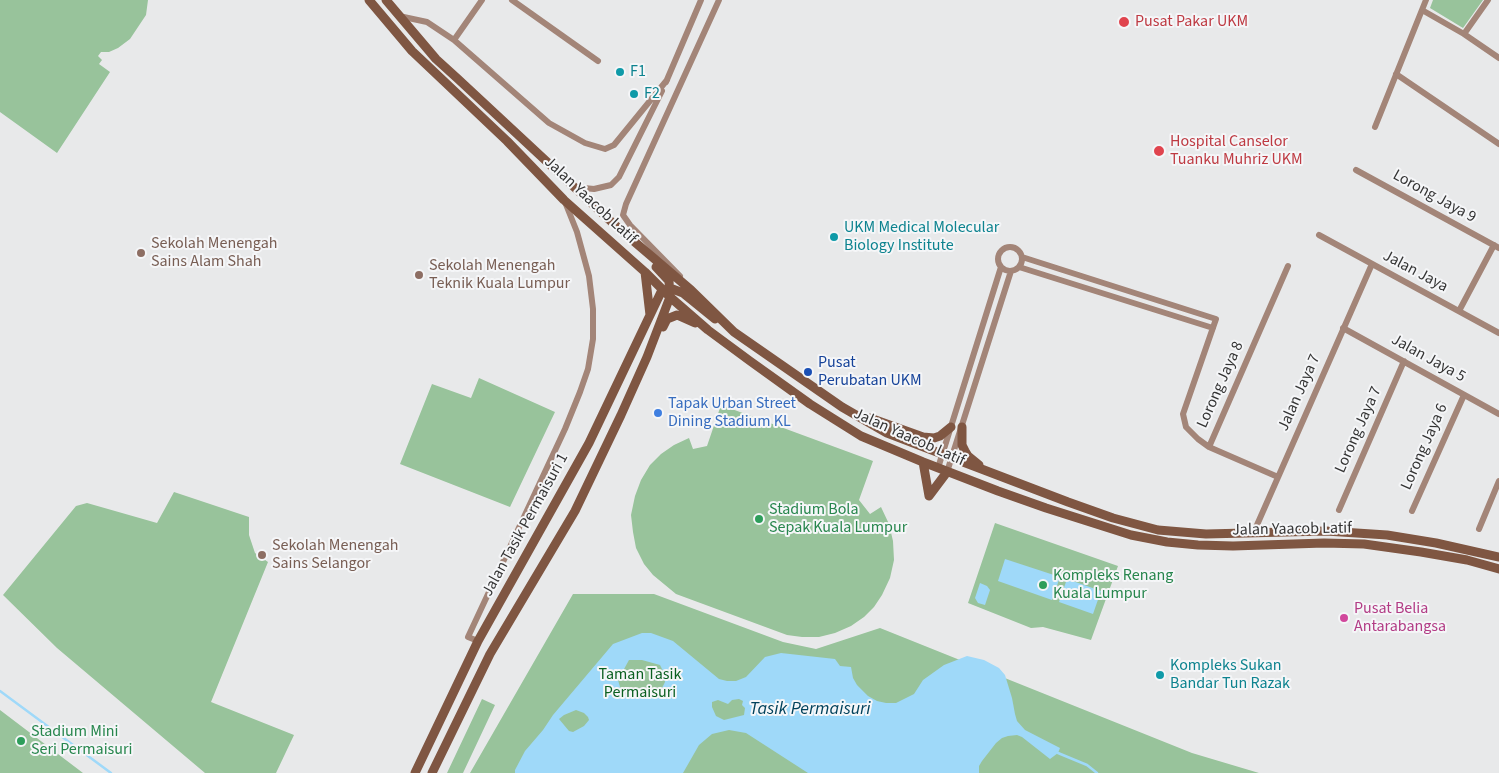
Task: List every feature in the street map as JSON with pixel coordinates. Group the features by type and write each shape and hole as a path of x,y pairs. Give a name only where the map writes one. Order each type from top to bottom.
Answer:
{"main road":[{"name":"Jalan Yaacob Latif","path":"369,0 412,51 507,141 564,200 708,330 842,425 882,446 1063,514 1131,535 1167,542 1198,545 1364,544 1467,560 1499,569"},
{"name":"Jalan Yaacob Latif","path":"386,0 436,59 616,226 691,290 734,332 842,407 887,433 1113,518 1158,530 1206,534 1326,531 1387,535 1436,543 1499,557"},
{"path":"616,226 670,281 667,292 682,293 706,313 734,332"},
{"path":"645,272 650,316"},
{"name":"Jalan Tasik Permaisuri 1","path":"415,773 478,642 588,442 650,316 667,292"},
{"name":"Jalan Tasik Permaisuri 1","path":"432,773 490,654 575,511 646,357 667,292"},
{"path":"646,357 667,319 673,316 677,315 708,330"},
{"path":"842,407 923,437 934,438 940,436 951,427"},
{"path":"962,427 962,445 968,456 990,472"},
{"path":"588,442 605,449"},
{"path":"923,462 929,496 943,470"},
{"path":"427,746 442,754"}],"street":[{"path":"454,40 482,0"},
{"path":"512,0 598,61"},
{"path":"573,187 594,189 612,185 618,177 667,80 701,0"},
{"path":"691,290 677,272 630,225 623,215 626,204 720,0"},
{"path":"1375,128 1426,0"},
{"path":"1464,34 1488,0"},
{"path":"1422,10 1464,34 1499,58"},
{"path":"398,16 427,22 454,40 549,123 585,143 605,149 614,145 667,80"},
{"path":"1396,74 1499,144"},
{"name":"Lorong Jaya 9","path":"1356,170 1496,246"},
{"path":"478,642 468,637 565,429 588,369 593,339 593,309 589,276 577,232 564,200"},
{"name":"Jalan Jaya","path":"1318,235 1499,333"},
{"path":"1459,311 1496,246"},
{"path":"943,470 942,455 1001,267 998,256 1000,252 1010,247 1017,249 1022,257 1216,319 1183,414 1186,427 1209,447"},
{"path":"943,470 952,458 1011,271 1019,267 1022,257"},
{"name":"Jalan Jaya 7","path":"1253,534 1372,264"},
{"name":"Lorong Jaya 8","path":"1278,477 1209,447 1288,266"},
{"path":"1001,267 1011,271"},
{"path":"1019,267 1213,328"},
{"name":"Jalan Jaya 5","path":"1343,328 1499,414"},
{"name":"Lorong Jaya 7","path":"1338,510 1404,361"},
{"name":"Lorong Jaya 6","path":"1412,511 1464,395"},
{"path":"1478,529 1499,481"}],"green space":[{"path":"0,0 148,0 146,15 130,39 118,48 109,52 101,52 98,56 102,60 99,64 110,72 57,153 0,112"},
{"path":"1433,0 1483,0 1463,28 1430,8"},
{"path":"479,378 555,412 510,507 400,464 432,384 471,398"},
{"name":"Stadium Bola Sepak Kuala Lumpur","path":"721,405 873,461 859,500 870,514 881,507 889,524 893,541 894,560 890,578 882,595 864,617 851,626 819,637 787,635 676,594 653,575 644,564 636,548 631,515 641,480 650,465 674,445 689,438 693,449 707,446"},
{"path":"174,492 249,517 249,535 255,553 268,562 211,702 294,735 276,773 205,773 57,648 3,595 76,506 87,503 157,523"},
{"name":"Kompleks Renang Kuala Lumpur","path":"995,523 1118,566 1091,640 1043,627 1031,628 968,603"},
{"name":"Taman Tasik Permaisuri","path":"573,594 654,594 783,642 816,649 880,628 1192,753 1259,773 470,773"},
{"path":"482,699 495,705 463,773 447,773"},
{"name":"Stadium Mini Seri Permaisuri","path":"0,710 83,773 0,773"}],"water":[{"path":"1005,559 1060,577 1052,600 998,581"},
{"path":"1067,579 1101,591 1093,614 1059,602"},
{"path":"980,583 987,586 990,590 985,605 978,603 975,598"},
{"name":"Tasik Permaisuri","path":"642,633 651,633 673,641 719,679 727,681 736,681 746,677 765,657 781,653 835,659 840,666 851,667 853,678 857,685 868,696 886,703 896,703 914,694 923,680 944,665 967,656 984,660 999,668 1005,675 1017,721 1025,730 1060,748 1058,753 1050,759 1017,735 1002,738 996,743 979,766 979,773 808,773 746,733 729,730 712,734 699,745 683,773 515,773 525,751 613,644","holes":["629,660 642,660 660,665 664,673 665,682 658,696 622,694 618,680","739,699 743,701 744,715 724,720 716,716 712,702 718,700 728,704 732,700","576,710 584,713 589,720 584,726 573,732 569,731 559,719"]}],"waterway":[{"path":"0,691 111,773"},
{"path":"1058,753 1087,765 1097,773"}],"place":[{"name":"Pusat Pakar UKM","path":"1124,22"},
{"name":"F1","path":"620,72"},
{"name":"F2","path":"634,94"},
{"name":"Hospital Canselor Tuanku Muhriz UKM","path":"1159,151"},
{"name":"UKM Medical Molecular Biology Institute","path":"834,237"},
{"name":"Sekolah Menengah Sains Alam Shah","path":"141,253"},
{"name":"Sekolah Menengah Teknik Kuala Lumpur","path":"419,275"},
{"name":"Pusat Perubatan UKM","path":"808,372"},
{"name":"Tapak Urban Street Dining Stadium KL","path":"658,413"},
{"name":"Stadium Bola Sepak Kuala Lumpur","path":"759,519"},
{"name":"Sekolah Menengah Sains Selangor","path":"262,555"},
{"name":"Kompleks Renang Kuala Lumpur","path":"1043,585"},
{"name":"Pusat Belia Antarabangsa","path":"1344,618"},
{"name":"Kompleks Sukan Bandar Tun Razak","path":"1160,675"},
{"name":"Stadium Mini Seri Permaisuri","path":"21,741"}]}
